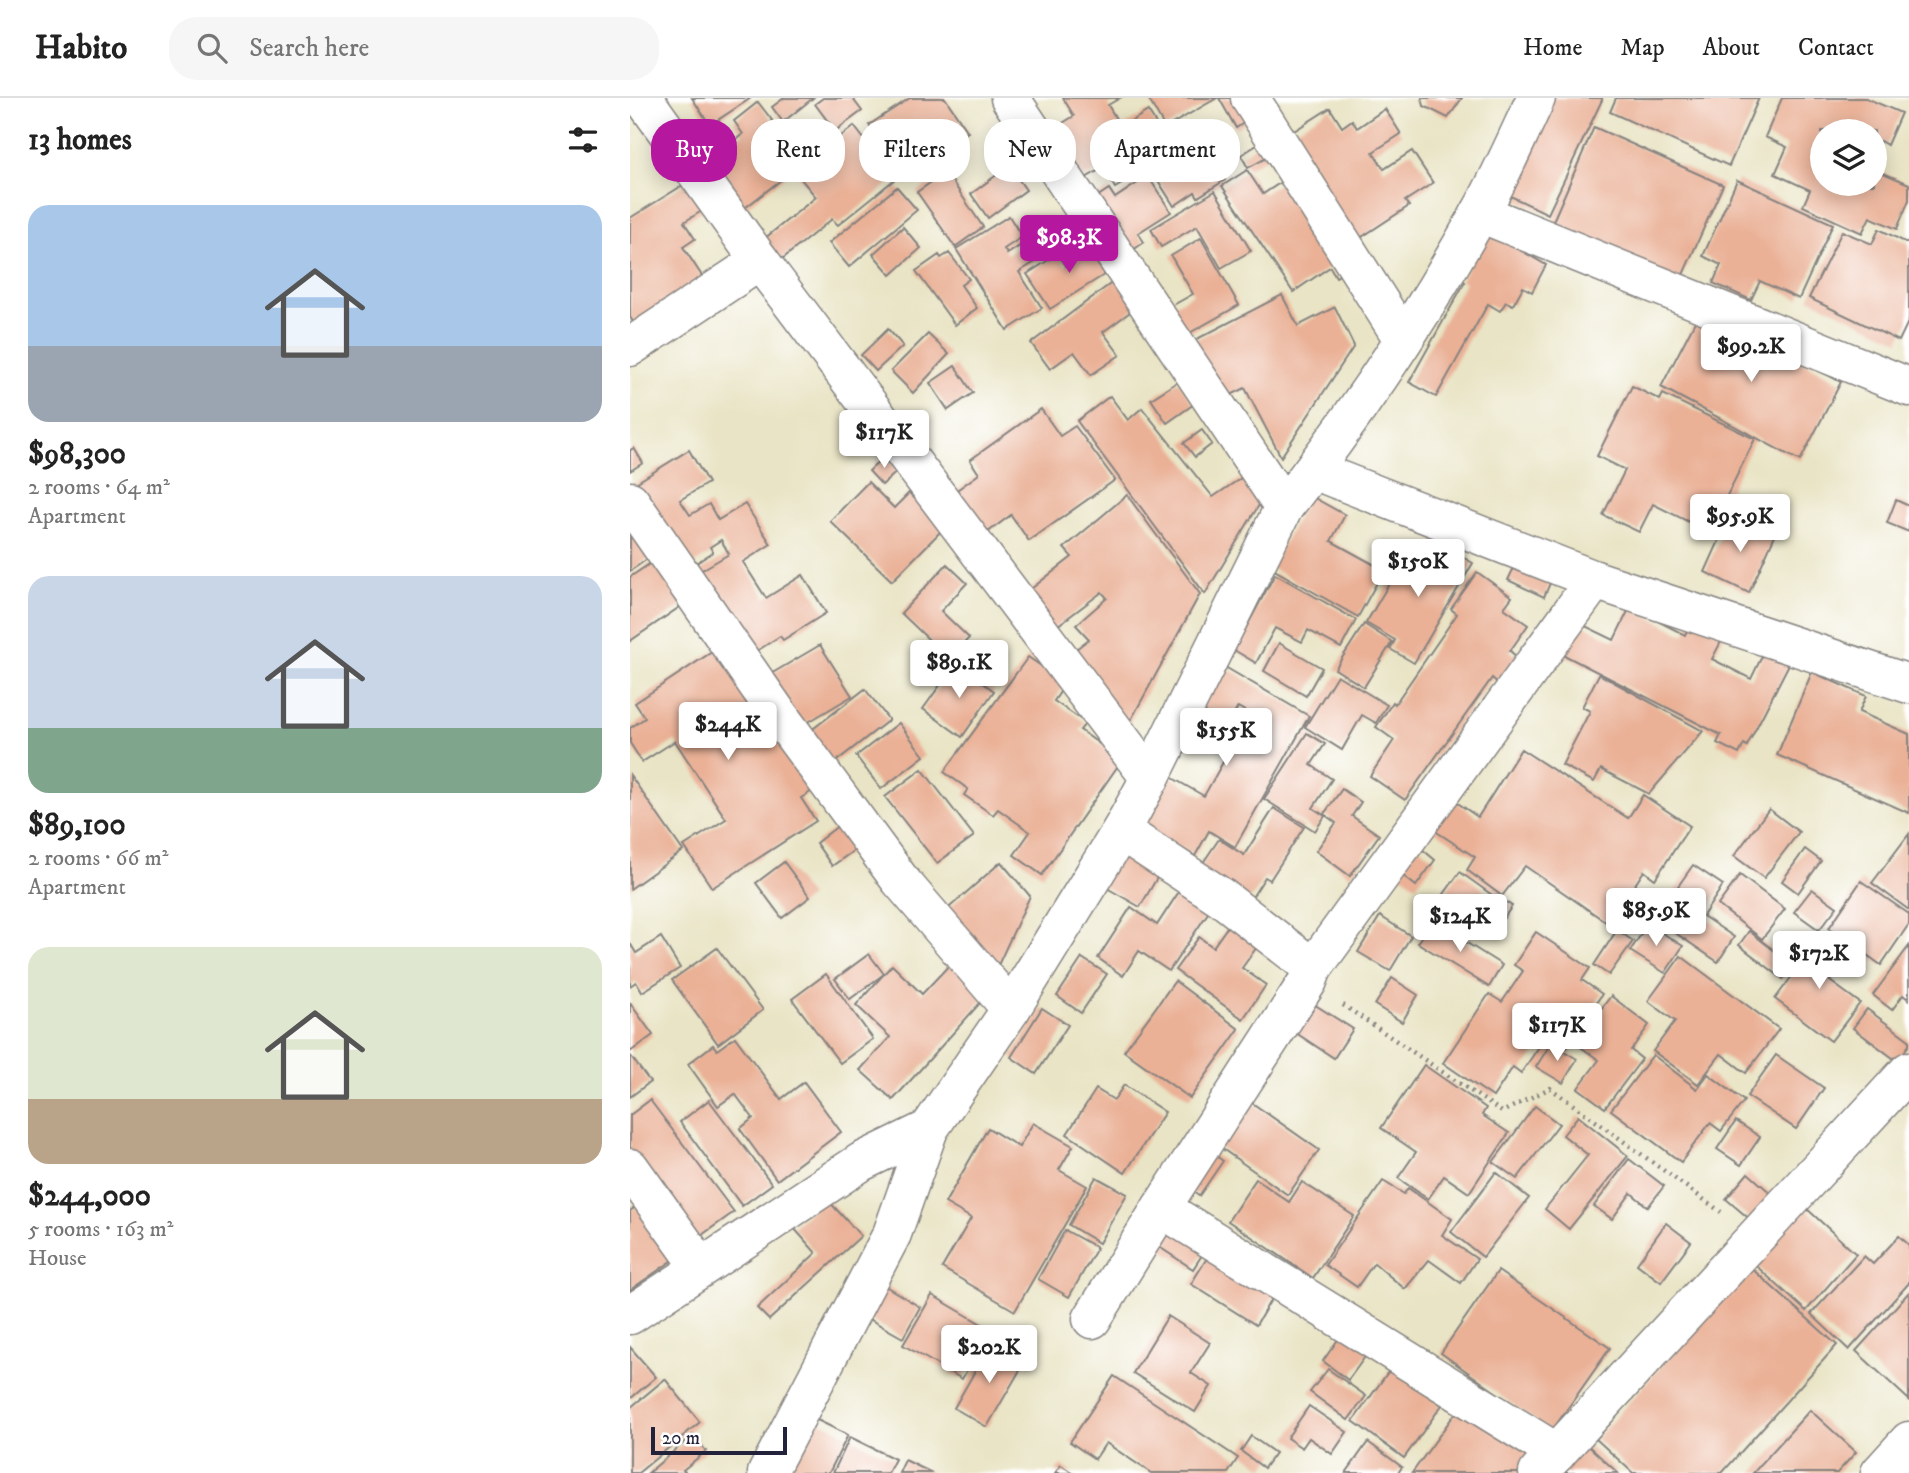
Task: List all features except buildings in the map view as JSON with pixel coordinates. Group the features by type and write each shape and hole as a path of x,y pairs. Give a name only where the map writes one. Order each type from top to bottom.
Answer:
{"street":[{"path":"643,98 760,261 1150,778"},
{"path":"1010,98 1284,507"},
{"path":"1250,98 1403,339"},
{"path":"767,1473 892,1234 929,1129 1011,1009 1121,831 1284,507 1313,470 1403,339 1480,213 1536,98"},
{"path":"1480,213 1909,387"},
{"path":"630,347 760,261"},
{"path":"1313,470 1595,580 1909,684"},
{"path":"630,501 780,717 900,880 1011,1009"},
{"path":"1092,1319 1311,975 1595,580"},
{"path":"1121,831 1222,897 1311,975"},
{"path":"1161,1208 1547,1463 1909,1071"},
{"path":"630,1315 861,1161 929,1129"},
{"path":"630,1168 701,1267"},
{"path":"1880,1473 1909,1441"}],"path":[{"path":"1311,975 1502,1112 1550,1088 1755,1237"}]}
